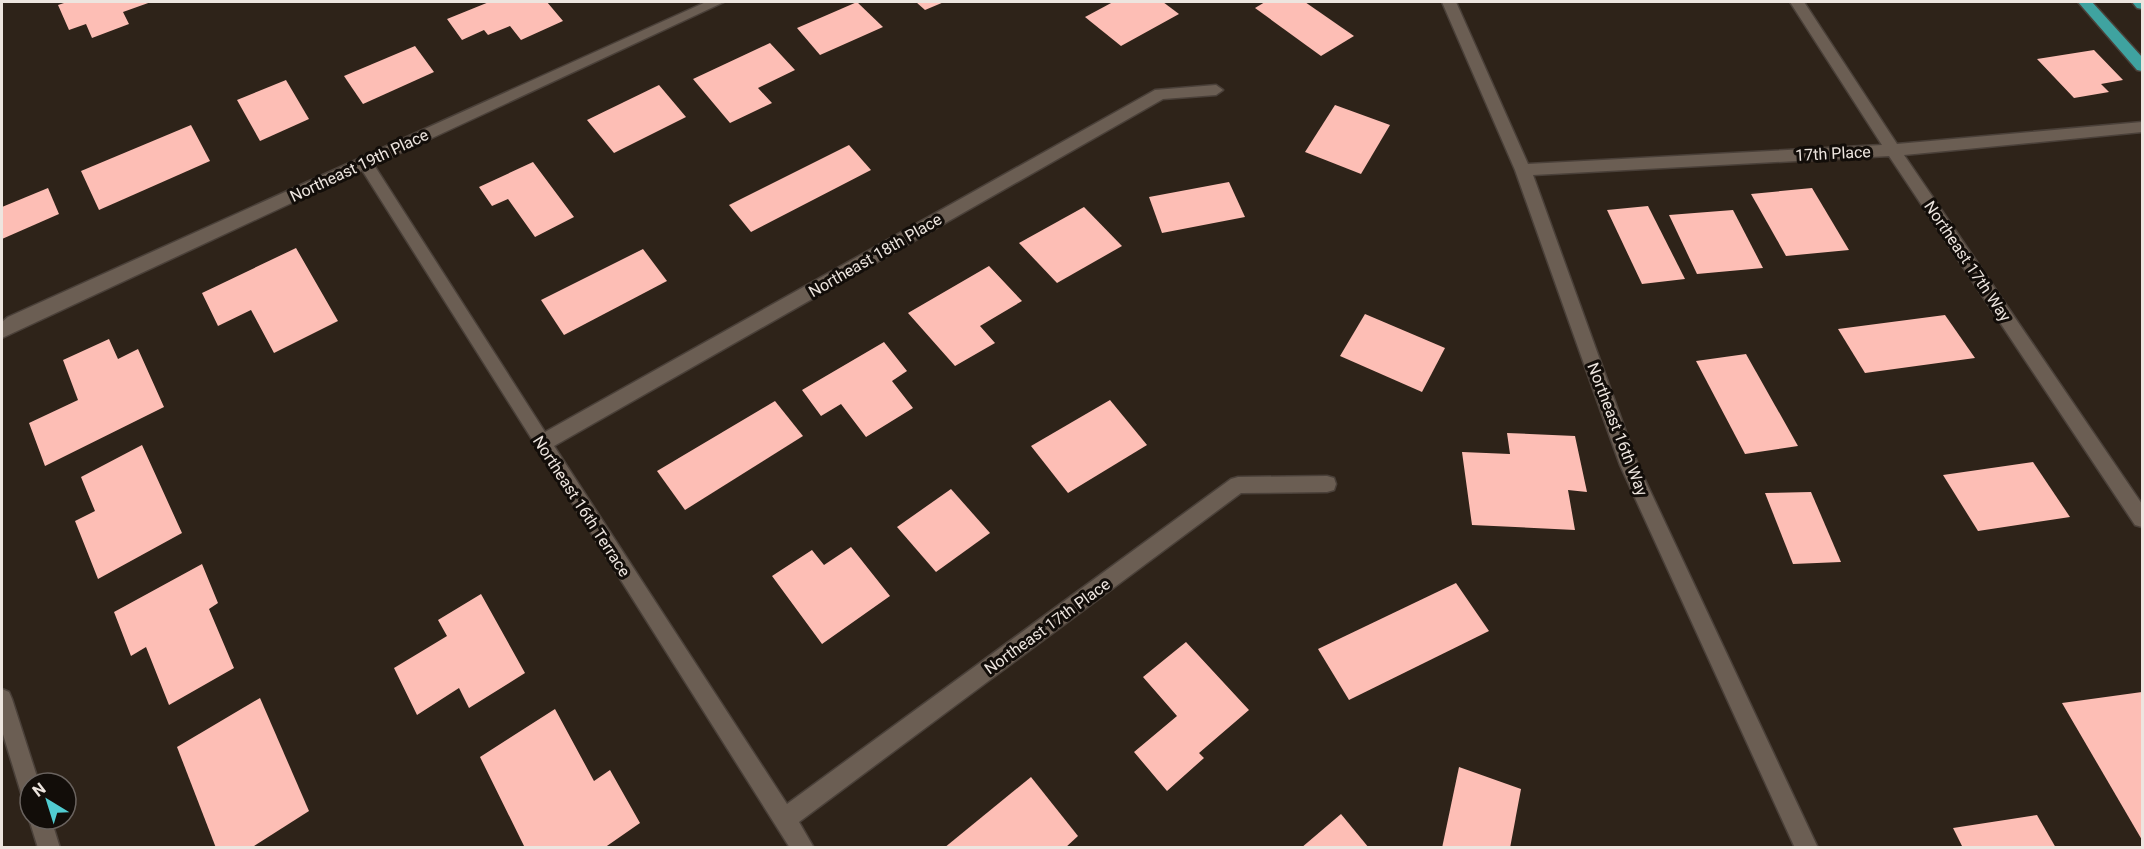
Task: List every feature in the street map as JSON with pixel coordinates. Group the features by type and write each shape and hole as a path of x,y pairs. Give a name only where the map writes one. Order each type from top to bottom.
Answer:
{"highway":[{"path":"2085,2 2142,66"},
{"path":"2139,2 2142,5"}],"street":[{"name":"Northeast 19th Place","path":"2,331 14,322 717,2"},
{"name":"Northeast 16th Way","path":"1449,2 1523,170 1629,465 1807,848"},
{"name":"Northeast 17th Way","path":"1797,2 1893,150 2142,519"},
{"name":"Northeast 18th Place","path":"542,443 1160,94 1216,90"},
{"name":"17th Place","path":"1523,170 1893,150 2142,127"},
{"name":"Northeast 16th Terrace","path":"365,163 803,848"},
{"name":"Northeast 17th Place","path":"785,819 1238,485 1327,484"},
{"path":"2,699 25,771"},
{"path":"44,831 49,848"}],"building":[{"path":"67,2 151,2 123,12 129,24 92,38 86,24 69,30 58,5"},
{"path":"489,2 547,2 563,21 521,40 510,26 488,35 484,30 462,40 447,19"},
{"path":"857,2 883,27 820,55 797,28"},
{"path":"916,2 944,2 925,10"},
{"path":"1113,2 1163,2 1179,14 1121,46 1085,17"},
{"path":"1265,2 1305,2 1354,36 1321,56 1255,8"},
{"path":"770,43 795,70 758,88 772,103 730,123 693,79"},
{"path":"415,46 434,72 363,104 344,76"},
{"path":"2094,50 2123,80 2101,84 2109,92 2074,98 2037,59"},
{"path":"286,80 309,119 260,141 237,100"},
{"path":"659,85 686,117 614,153 587,120"},
{"path":"1335,105 1390,125 1361,174 1305,152"},
{"path":"191,125 210,161 99,210 81,171"},
{"path":"849,145 871,170 751,232 729,205"},
{"path":"533,162 574,217 535,237 508,199 492,206 479,187"},
{"path":"1229,182 1245,217 1162,233 1149,197"},
{"path":"48,188 59,214 2,239 2,207"},
{"path":"1812,188 1849,250 1786,256 1751,194"},
{"path":"1648,206 1685,279 1642,284 1607,210"},
{"path":"1084,207 1122,246 1057,283 1019,243"},
{"path":"1733,210 1763,268 1697,274 1669,215"},
{"path":"296,248 338,321 274,353 251,310 218,326 202,293"},
{"path":"643,249 667,281 564,335 541,300"},
{"path":"989,266 1022,301 980,326 995,343 955,366 908,313"},
{"path":"1365,314 1445,348 1422,392 1340,356"},
{"path":"1945,315 1975,358 1865,373 1838,329"},
{"path":"109,339 118,359 138,349 164,407 45,466 29,423 78,400 63,360"},
{"path":"884,342 907,371 892,381 913,408 866,437 841,404 821,416 802,390"},
{"path":"1746,354 1798,446 1745,454 1696,361"},
{"path":"1110,400 1147,445 1068,493 1031,446"},
{"path":"775,401 803,436 685,510 657,471"},
{"path":"1507,433 1575,436 1587,492 1568,490 1575,530 1472,525 1462,452 1510,454"},
{"path":"142,445 182,533 98,579 75,521 95,511 81,477"},
{"path":"2033,462 2070,517 1978,531 1943,475"},
{"path":"951,489 990,533 936,572 897,527"},
{"path":"1811,492 1841,562 1793,564 1765,493"},
{"path":"851,547 890,596 822,644 772,576 812,550 824,565"},
{"path":"202,564 218,603 209,609 234,668 169,705 146,647 131,656 114,612"},
{"path":"1456,583 1489,631 1349,700 1318,649"},
{"path":"481,594 525,673 469,708 459,688 417,715 394,668 447,636 438,620"},
{"path":"1186,642 1249,710 1199,753 1204,758 1167,791 1134,752 1177,716 1143,677"},
{"path":"2142,692 2142,840 2062,703"},
{"path":"260,698 309,811 251,848 216,848 177,747"},
{"path":"555,709 594,781 610,770 640,823 604,848 525,848 480,757"},
{"path":"1459,767 1521,789 1510,848 1442,848"},
{"path":"1031,777 1078,836 1065,848 944,848"},
{"path":"1341,814 1369,848 1301,848"},
{"path":"2037,815 2056,848 1963,848 1953,828"}]}
